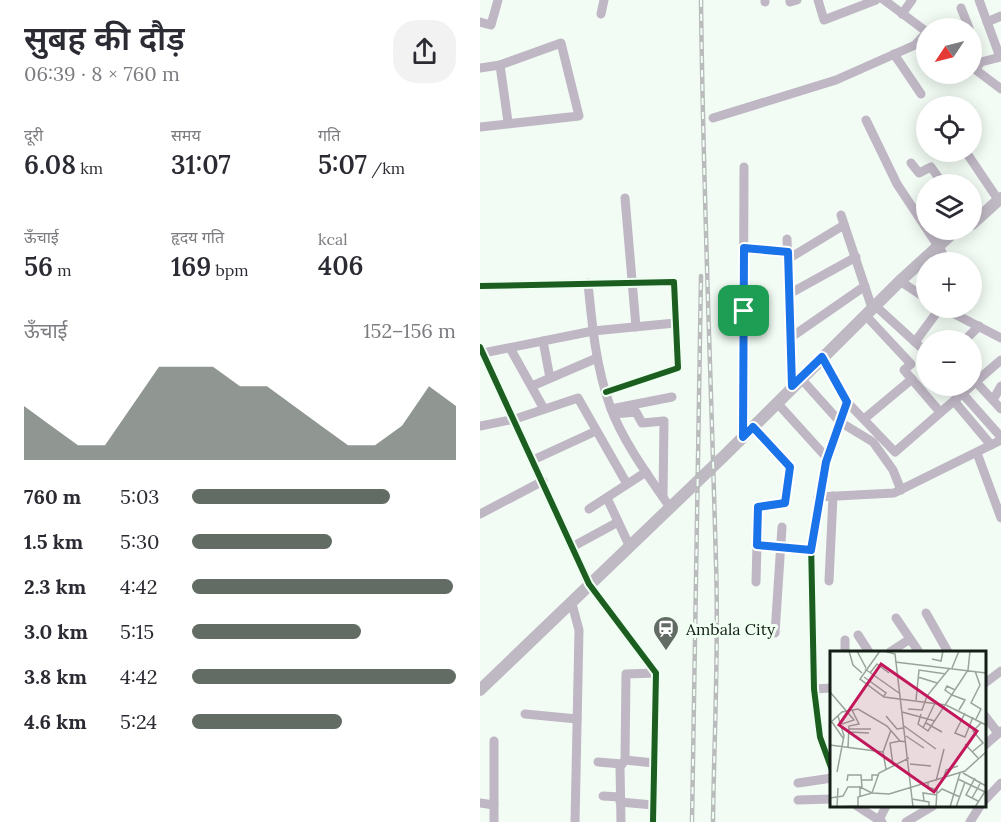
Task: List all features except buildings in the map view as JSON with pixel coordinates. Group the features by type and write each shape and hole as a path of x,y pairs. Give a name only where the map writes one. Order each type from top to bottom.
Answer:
{"main road":[{"path":"982,207 999,194"},
{"path":"982,213 999,194"},
{"path":"938,252 948,240"},
{"path":"480,690 572,604 629,545 666,502 743,437 792,386 824,360 903,283 952,240"},
{"path":"903,283 916,274"},
{"path":"754,426 805,383 824,360"},
{"path":"480,680 554,610 589,584"}],"street":[{"path":"480,22 491,25 498,0"},
{"path":"602,14 604,0"},
{"path":"790,0 790,2 797,0"},
{"path":"818,0 824,20 876,0"},
{"path":"884,0 916,24"},
{"path":"903,14 912,0"},
{"path":"979,0 1000,57 982,62"},
{"path":"961,8 965,18"},
{"path":"987,22 1001,16"},
{"path":"480,68 500,65 561,43 579,116 508,122 480,127"},
{"path":"712,118 836,80 916,44"},
{"path":"894,54 921,94"},
{"path":"500,65 508,122"},
{"path":"982,74 1001,89"},
{"path":"866,120 897,184 940,249"},
{"path":"974,162 999,194"},
{"path":"911,163 919,173 931,167 936,174"},
{"path":"743,437 744,167"},
{"path":"625,198 636,327"},
{"path":"744,248 788,255 843,220 874,313 911,364 904,370 916,383 864,419"},
{"path":"787,240 792,386"},
{"path":"789,294 856,257"},
{"path":"480,286 674,282 678,368 606,392"},
{"path":"588,283 597,358 606,392 613,411 646,472 666,502"},
{"path":"903,283 916,292"},
{"path":"790,338 866,286"},
{"path":"874,313 915,342 934,318"},
{"path":"963,318 1001,338"},
{"path":"653,822 656,674 589,584 482,350 510,348 593,331 675,323"},
{"path":"975,330 979,326"},
{"path":"543,341 550,378"},
{"path":"510,348 544,409"},
{"path":"532,386 597,358"},
{"path":"824,360 847,402 895,452 959,396"},
{"path":"982,376 1001,360"},
{"path":"805,383 840,422 873,442 893,470 901,490"},
{"path":"993,400 1001,386"},
{"path":"982,391 1001,409"},
{"path":"927,396 940,412"},
{"path":"818,497 894,493 976,453 1001,438 965,396"},
{"path":"613,411 672,397"},
{"path":"480,426 515,419 578,398 627,484"},
{"path":"954,401 991,445"},
{"path":"830,767 820,737 814,689 811,550 818,497 828,458 847,402"},
{"path":"779,405 828,458"},
{"path":"613,411 636,412 642,423 664,421 666,502"},
{"path":"754,426 790,467 785,503 758,507 756,582"},
{"path":"533,460 596,431"},
{"path":"976,453 1001,518"},
{"path":"589,509 646,472"},
{"path":"480,514 543,481"},
{"path":"829,581 833,496"},
{"path":"606,498 629,545"},
{"path":"572,546 618,522"},
{"path":"775,633 782,527"},
{"path":"757,545 811,550"},
{"path":"572,604 579,630 574,822"},
{"path":"926,613 947,651"},
{"path":"896,618 918,651"},
{"path":"858,635 868,651"},
{"path":"892,651 910,639"},
{"path":"845,640 845,651"},
{"path":"986,682 1001,671"},
{"path":"621,822 620,767 624,762 626,674 656,674"},
{"path":"814,689 830,688"},
{"path":"525,714 577,719"},
{"path":"986,718 1000,732 986,743"},
{"path":"494,741 494,822"},
{"path":"598,762 654,762"},
{"path":"798,783 830,778"},
{"path":"986,798 1001,783"},
{"path":"603,796 653,805"},
{"path":"798,800 830,799"},
{"path":"480,803 494,805"},
{"path":"859,807 880,821 886,807"},
{"path":"906,822 931,807"},
{"path":"969,822 979,807"}],"railway":[{"path":"701,0 717,595 713,822"},
{"path":"692,822 701,276"}],"cycle path":[{"path":"480,286 674,282 678,368 606,392"},
{"path":"480,347 589,584 656,673 653,822"},
{"path":"822,357 847,402 826,462 811,541 814,689 820,737 830,764"}],"place":[{"name":"Ambala City","path":"666,652"}],"route":[{"path":"744,248 788,252 792,386 822,357 847,402 826,462 818,497 811,550 757,545 758,507 785,503 790,467 753,427 743,437 744,311 744,248"}]}
